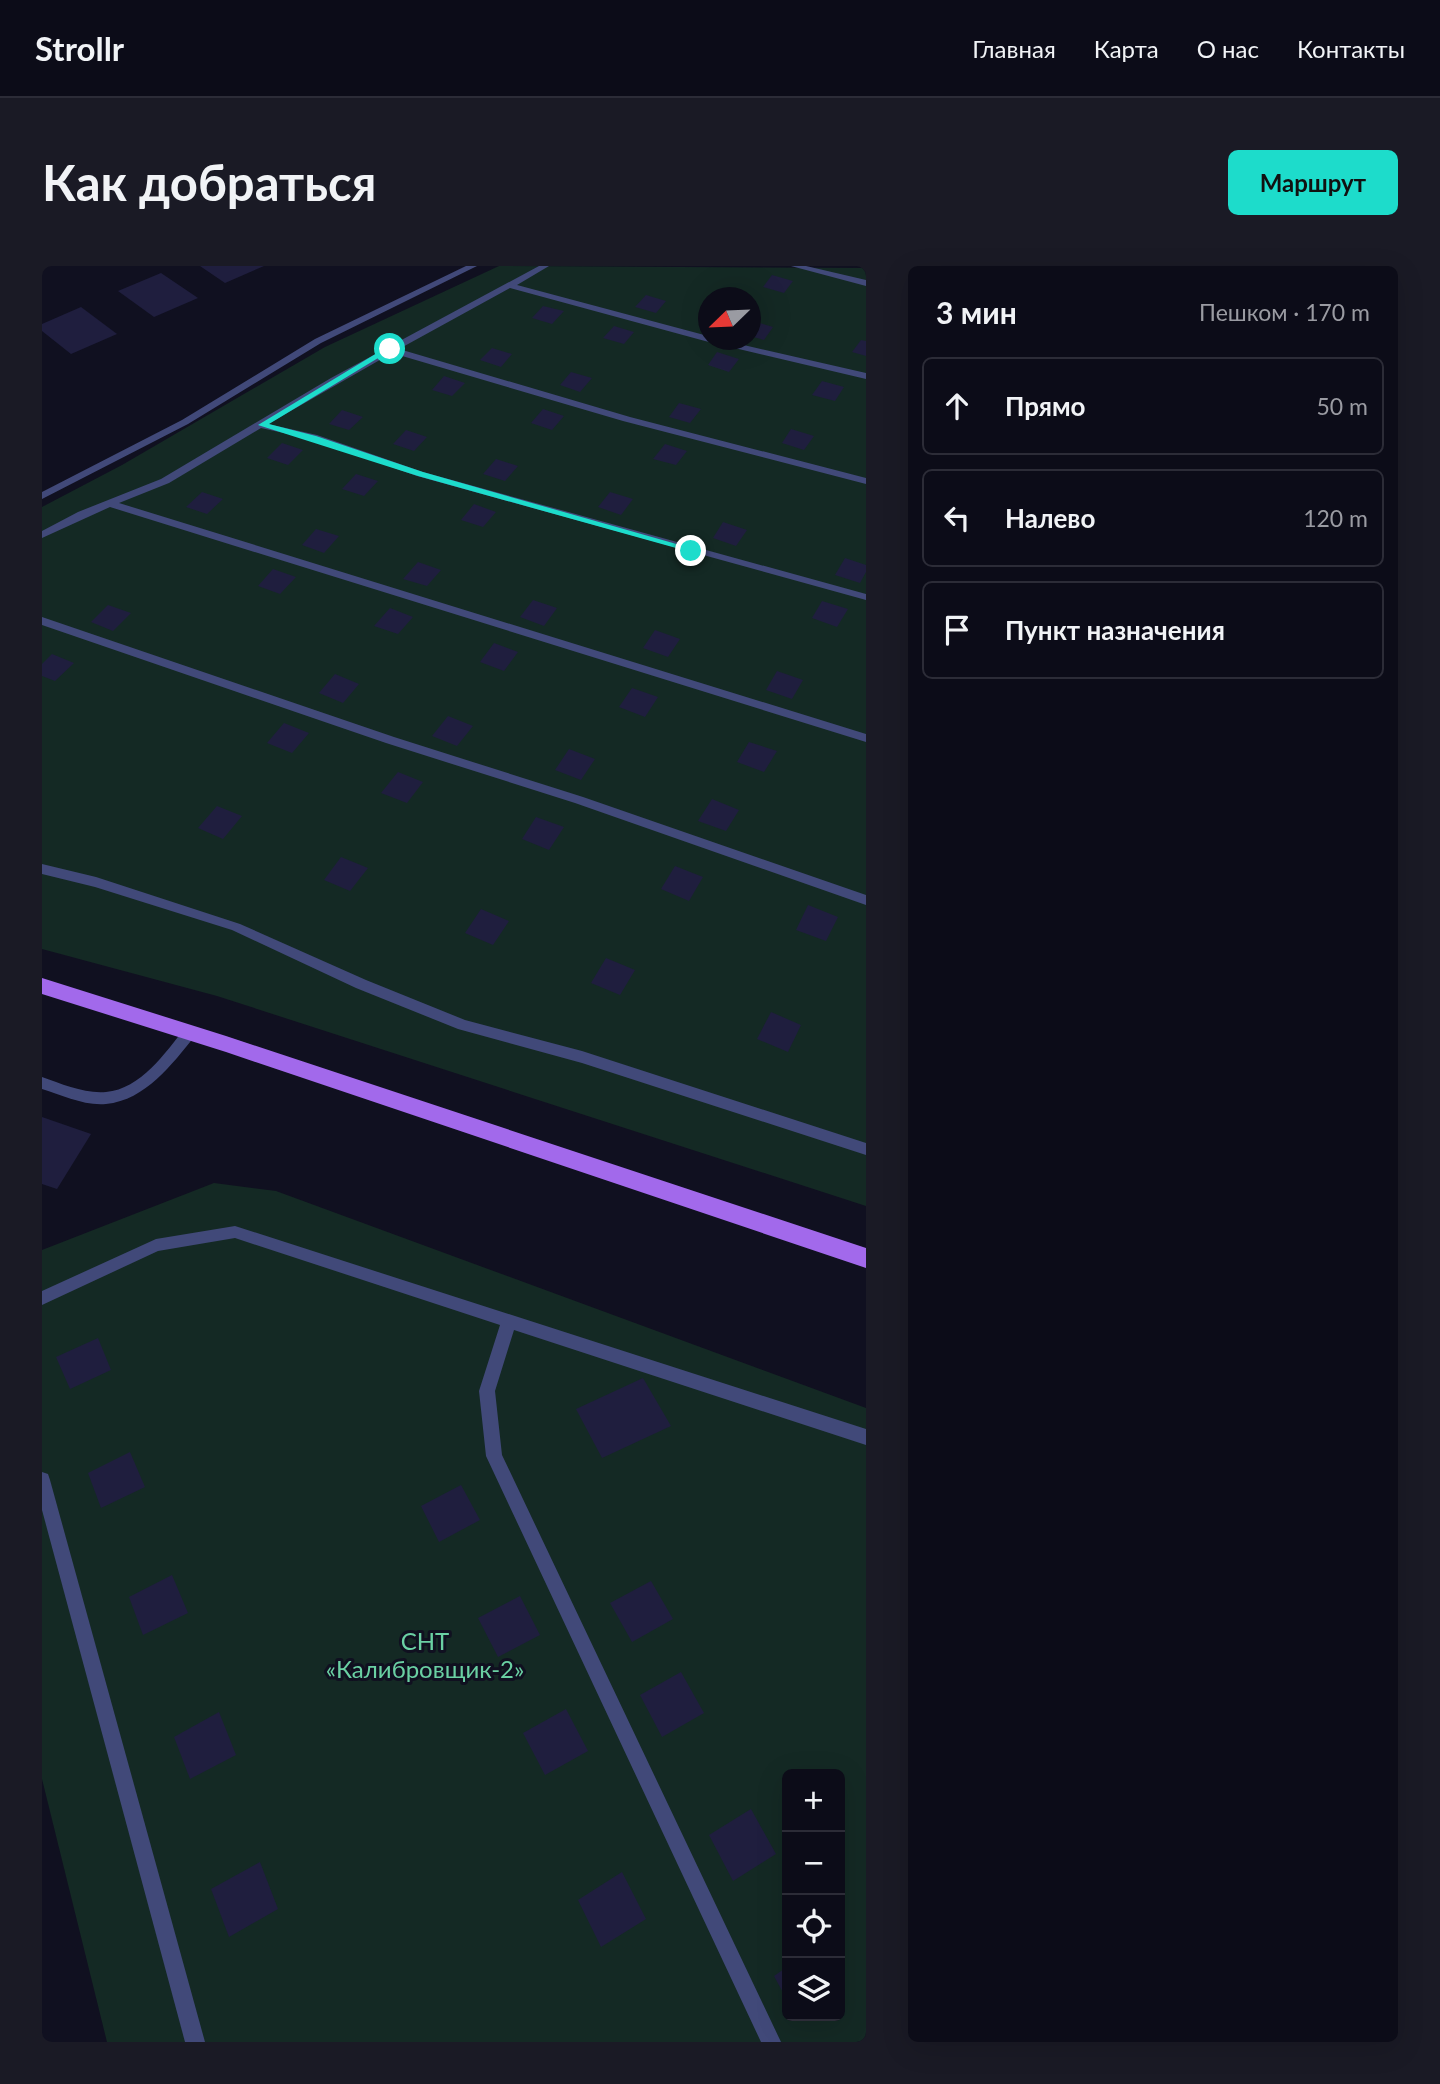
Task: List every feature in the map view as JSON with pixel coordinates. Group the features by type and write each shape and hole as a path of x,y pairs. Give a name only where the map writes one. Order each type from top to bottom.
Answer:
{"main road":[{"path":"42,986 190,1032 866,1258"}],"street":[{"path":"42,496 185,422 318,341 474,266"},
{"path":"42,536 109,503 165,481 390,349 545,266"},
{"path":"795,266 866,283"},
{"path":"508,285 698,336"},
{"path":"390,349 484,380 676,433 866,481"},
{"path":"757,350 866,376"},
{"path":"262,425 314,437 420,474 866,597"},
{"path":"109,503 866,738"},
{"path":"42,621 390,740 579,800 866,900"},
{"path":"42,869 96,882 236,927 361,984 463,1025 582,1056 866,1149"},
{"path":"42,1083 78,1094 106,1098 134,1087 159,1070 190,1032"},
{"path":"42,1298 156,1245 235,1232 866,1437"},
{"path":"509,1321 487,1391 494,1456 771,2042"},
{"path":"42,1480 195,2042"}],"green space":[{"path":"499,266 866,268 866,1206 217,996 42,949 42,507 122,465 325,347"},
{"name":"СНТ «Калибровщик-2»","path":"214,1183 276,1191 866,1408 866,2042 107,2042 42,1779 42,1250"}],"building":[{"path":"200,266 264,266 225,283"},
{"path":"161,273 198,298 154,317 118,291"},
{"path":"772,275 793,281 784,293 763,287"},
{"path":"646,295 666,301 656,313 635,307"},
{"path":"543,306 564,311 552,324 532,318"},
{"path":"81,307 117,334 71,354 42,331 42,324"},
{"path":"761,323 773,327 764,340 761,339"},
{"path":"614,326 634,332 624,344 603,338"},
{"path":"861,340 866,341 866,356 852,352"},
{"path":"492,348 512,354 501,367 480,360"},
{"path":"717,352 739,359 729,372 708,365"},
{"path":"571,372 592,378 580,392 560,385"},
{"path":"444,376 465,383 452,396 432,390"},
{"path":"822,381 844,387 835,401 812,395"},
{"path":"679,403 701,409 690,423 669,417"},
{"path":"543,409 564,416 552,430 531,423"},
{"path":"342,410 363,417 349,430 329,424"},
{"path":"791,429 814,436 804,450 782,443"},
{"path":"406,430 427,437 414,451 393,444"},
{"path":"282,443 303,450 288,465 267,458"},
{"path":"665,444 687,451 676,465 653,459"},
{"path":"496,459 518,466 505,481 483,474"},
{"path":"356,474 378,481 364,496 342,489"},
{"path":"202,492 223,499 207,514 186,507"},
{"path":"610,492 633,499 621,515 598,507"},
{"path":"474,504 496,512 483,527 461,520"},
{"path":"723,522 747,530 736,546 713,538"},
{"path":"316,529 339,536 324,553 302,545"},
{"path":"845,558 866,565 866,572 860,583 835,575"},
{"path":"418,562 441,570 427,586 403,579"},
{"path":"273,569 296,577 280,594 258,586"},
{"path":"533,600 557,608 544,626 520,617"},
{"path":"822,601 848,609 837,627 812,618"},
{"path":"108,605 131,613 113,631 91,622"},
{"path":"390,608 413,617 398,634 374,626"},
{"path":"655,630 680,639 668,657 643,648"},
{"path":"494,643 518,652 504,671 480,662"},
{"path":"52,654 74,663 55,681 42,676 42,664"},
{"path":"777,671 803,680 792,699 766,690"},
{"path":"335,674 359,684 343,703 319,693"},
{"path":"632,688 658,697 645,717 619,707"},
{"path":"448,716 473,726 457,746 432,736"},
{"path":"284,723 309,733 292,753 267,743"},
{"path":"749,742 777,751 764,772 737,762"},
{"path":"569,749 595,759 581,780 555,770"},
{"path":"398,772 423,782 407,803 381,793"},
{"path":"712,799 739,810 726,831 698,821"},
{"path":"217,806 242,816 223,839 198,828"},
{"path":"536,817 564,827 549,850 522,839"},
{"path":"341,857 368,868 350,891 324,880"},
{"path":"675,866 703,877 689,901 661,889"},
{"path":"808,905 838,917 826,941 796,930"},
{"path":"481,909 509,921 493,945 465,933"},
{"path":"606,958 635,970 620,995 591,983"},
{"path":"771,1012 801,1025 788,1052 757,1039"},
{"path":"42,1117 91,1134 57,1189 42,1184"},
{"path":"98,1338 111,1370 70,1389 56,1357"},
{"path":"643,1378 671,1426 602,1458 576,1409"},
{"path":"130,1452 145,1487 101,1508 88,1473"},
{"path":"461,1485 480,1520 439,1542 421,1506"},
{"path":"172,1575 188,1613 143,1635 129,1597"},
{"path":"651,1581 673,1619 632,1642 610,1603"},
{"path":"520,1596 540,1635 498,1657 478,1618"},
{"path":"681,1672 704,1713 662,1737 640,1695"},
{"path":"566,1709 588,1751 545,1775 523,1733"},
{"path":"219,1712 236,1755 190,1779 174,1737"},
{"path":"751,1809 776,1854 733,1881 709,1835"},
{"path":"260,1862 278,1909 229,1937 211,1889"},
{"path":"622,1872 646,1919 601,1947 578,1900"},
{"path":"782,1970 782,1991 774,1976"}],"route":[{"path":"390,349 262,425 314,437 420,474 691,551"}]}
